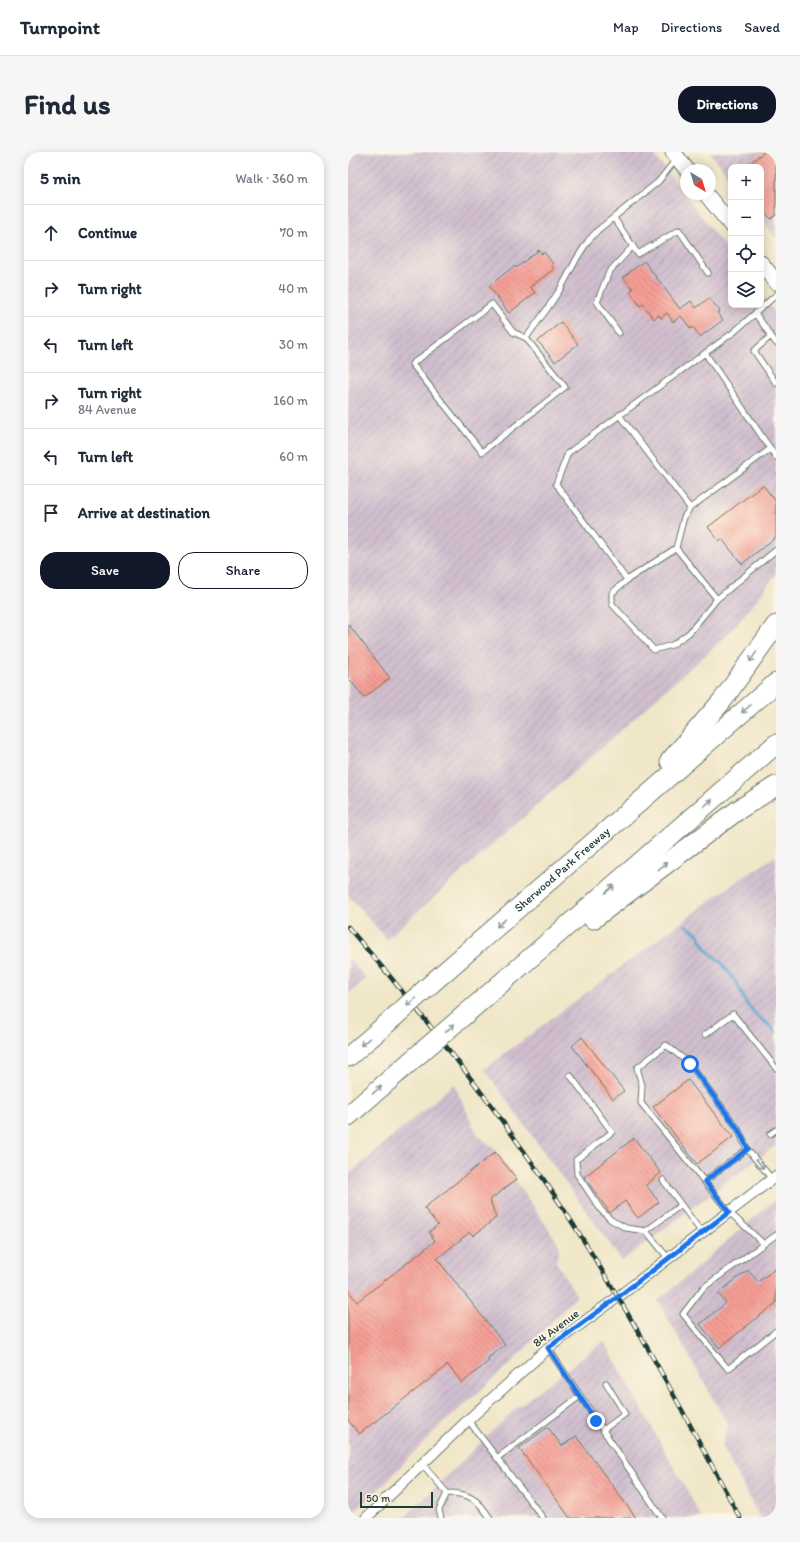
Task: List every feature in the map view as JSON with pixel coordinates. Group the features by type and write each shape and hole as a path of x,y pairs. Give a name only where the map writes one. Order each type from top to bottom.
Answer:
{"highway":[{"path":"612,825 722,701 776,625"},
{"name":"Sherwood Park Freeway","path":"348,1056 776,683"},
{"path":"348,1116 776,744"},
{"path":"496,988 568,938 738,810 776,786"}],"main road":[{"path":"678,154 684,164"},
{"path":"711,200 728,221"},
{"path":"764,267 776,282"}],"street":[{"name":"84 Avenue","path":"366,1518 423,1465 468,1420 548,1348 618,1297 774,1178"}],"lane":[{"path":"526,338 551,304 588,241 598,230 658,182 678,154"},
{"path":"614,218 638,254 679,230 708,273"},
{"path":"619,333 597,302 609,272 632,247"},
{"path":"627,580 556,484 568,453 734,332 776,295"},
{"path":"492,304 513,332 526,338 565,387 482,452 412,364 492,304"},
{"path":"755,313 776,343"},
{"path":"772,336 754,351 776,382"},
{"path":"705,353 776,457"},
{"path":"619,416 690,508"},
{"path":"770,448 690,508 684,517 676,548 627,580 612,593 612,604 654,650 672,645 689,633 717,599 776,550"},
{"path":"676,548 717,599"},
{"path":"705,1035 733,1014 776,1068"},
{"path":"763,1243 729,1212 641,1104 642,1085 637,1068 666,1045 690,1064 738,1129 748,1149 774,1178"},
{"path":"570,1075 612,1132 576,1160 577,1174 601,1210 611,1220 626,1228 646,1231 668,1258"},
{"path":"770,1134 776,1130"},
{"path":"705,1181 748,1149"},
{"path":"663,1180 702,1233"},
{"path":"646,1231 681,1205"},
{"path":"776,1235 763,1243 704,1288 683,1314 728,1369 776,1331"},
{"path":"548,1348 662,1518"},
{"path":"603,1430 626,1414 606,1383"},
{"path":"497,1458 580,1396"},
{"path":"468,1420 543,1518"},
{"path":"423,1465 447,1493 461,1493 475,1499 490,1518"},
{"path":"441,1518 439,1510 447,1493"}],"shaded area":[{"path":"348,152 652,152 680,189 680,200 689,200 728,251 728,308 764,308 764,298 776,314 776,573 760,596 733,628 705,655 387,939 348,895"},
{"path":"710,152 776,152 776,238 764,222 764,164 728,164 728,176"},
{"path":"776,856 776,1145 622,1261 484,1069 730,886"},
{"path":"350,959 366,979 348,995 348,961"},
{"path":"454,1084 478,1136 493,1147 560,1246 556,1262 577,1296 512,1362 437,1429 374,1494 348,1516 348,1175"},
{"path":"776,1199 776,1518 760,1518 722,1446 728,1425 658,1301"},
{"path":"604,1341 702,1518 404,1518 515,1409"}],"building":[{"path":"764,152 776,152 776,215 771,219 764,211 764,164 749,164"},
{"path":"539,250 542,254 544,252 553,264 551,265 554,269 530,287 535,293 509,313 489,286 514,266 516,268"},
{"path":"644,261 680,309 691,301 696,308 709,298 720,311 717,313 723,320 700,337 693,327 691,329 681,316 673,322 667,313 661,318 659,315 654,319 643,304 640,306 630,291 633,289 623,277"},
{"path":"561,322 578,344 555,362 538,341"},
{"path":"763,485 776,502 776,537 742,564 722,539 719,541 708,527"},
{"path":"348,624 390,678 364,698 348,677"},
{"path":"582,1037 624,1091 613,1099 572,1046"},
{"path":"688,1080 733,1137 697,1164 653,1107"},
{"path":"634,1138 661,1173 646,1185 659,1202 638,1218 625,1201 610,1213 584,1177"},
{"path":"495,1152 517,1179 490,1200 496,1218 473,1236 470,1232 437,1259 505,1345 487,1359 489,1361 462,1383 448,1365 359,1434 348,1420 348,1290 357,1302 435,1241 429,1232 438,1225 424,1208"},
{"path":"776,1268 776,1303 719,1348 700,1324 726,1303 718,1293 748,1270 758,1282"},
{"path":"548,1427 562,1446 576,1436 636,1518 570,1518 519,1448"}],"waterway":[{"path":"685,925 697,933 708,951 721,962 737,984 746,1003 757,1016 770,1026 776,1033"}],"railway":[{"path":"348,927 428,1023 503,1122 551,1190 602,1270 626,1311 673,1393 740,1518"}],"route":[{"path":"596,1421 548,1348 618,1297 729,1212 705,1181 748,1149 738,1129 690,1064"}]}
